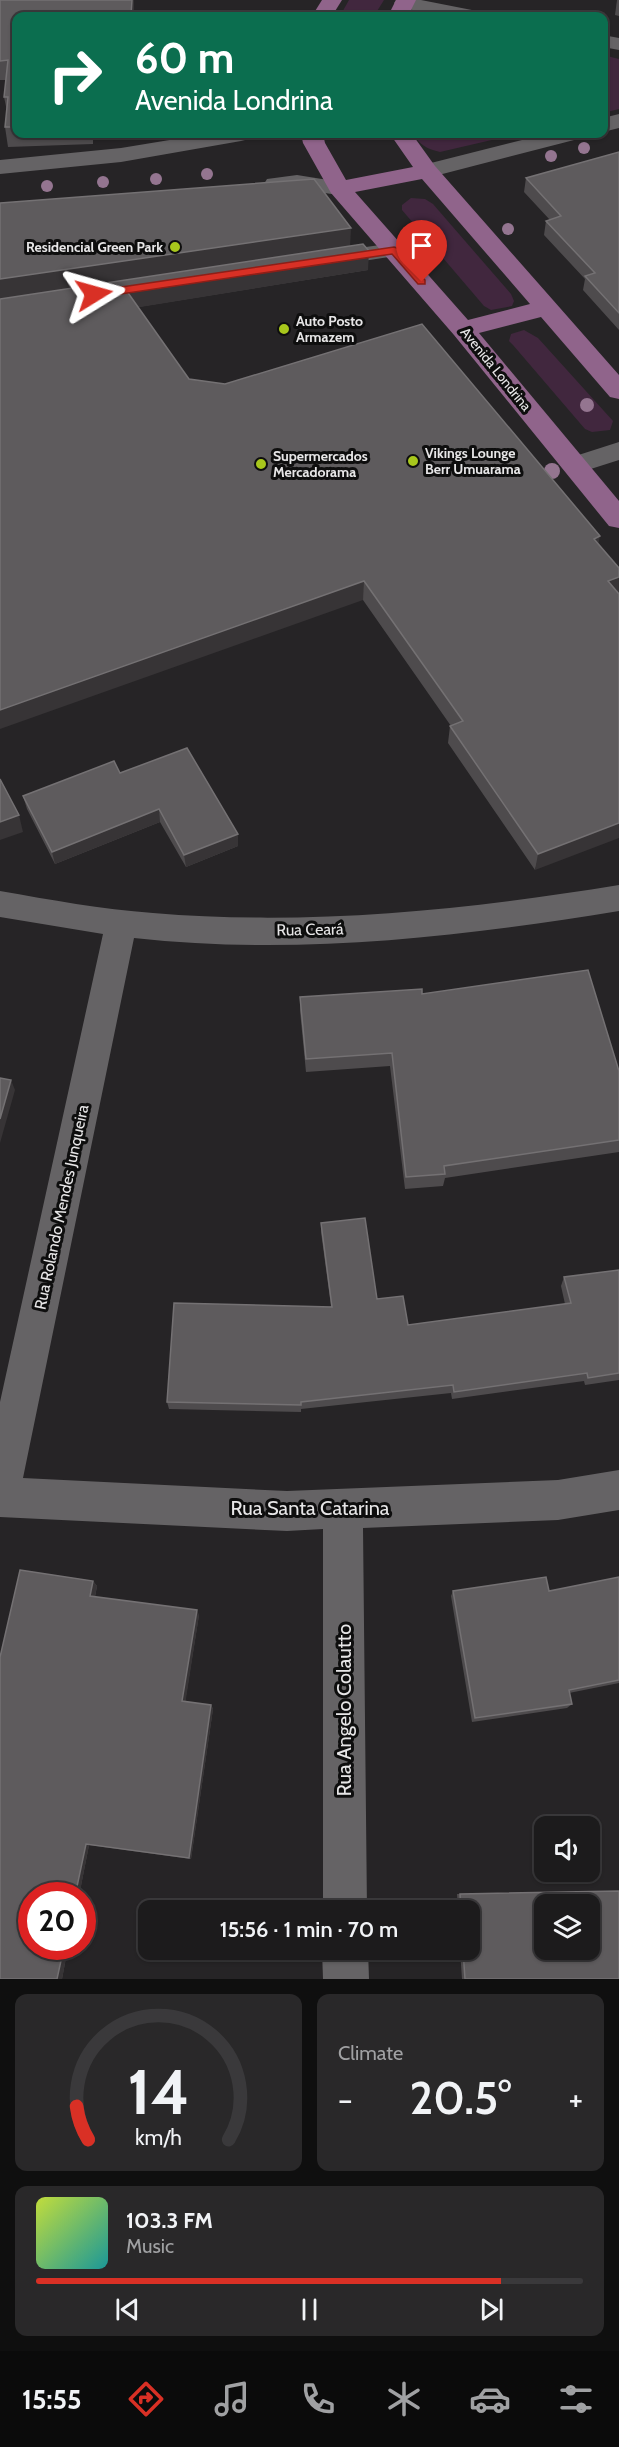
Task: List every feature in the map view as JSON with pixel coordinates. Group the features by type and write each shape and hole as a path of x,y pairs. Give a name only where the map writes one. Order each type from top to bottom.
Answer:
{"main road":[{"name":"Avenida Londrina","path":"313,138 339,188 463,329 619,519"},
{"path":"404,138 427,171 619,391"},
{"path":"339,188 427,171"},
{"path":"463,329 546,308"}],"street":[{"path":"403,6 446,12"},
{"path":"0,167 121,155 218,138"},
{"path":"427,171 555,138"},
{"path":"250,186 297,182 339,188"},
{"path":"306,263 394,250"},
{"path":"575,465 619,451"},
{"name":"Rua Ceará","path":"0,904 64,916 121,923 235,930 299,931 387,927 527,912 619,898"},
{"name":"Rua Rolando Mendes Junqueira","path":"0,1492 121,923"},
{"name":"Rua Santa Catarina","path":"0,1497 286,1511 558,1500 619,1490"},
{"name":"Rua Angelo Colautto","path":"343,1509 345,1900"},
{"path":"345,1960 346,1979"}],"shaded area":[{"path":"349,0 384,0 376,12 342,12"},
{"path":"608,56 619,59 619,109 608,112"},
{"path":"416,138 500,138 440,152"},
{"path":"411,198 425,199 433,204 511,294 514,301 512,306 491,310 484,306 402,210 402,205"},
{"path":"524,330 538,338 613,421 610,430 592,432 585,429 509,341 511,334"}],"building":[{"path":"0,0 132,0 131,12 12,12 12,127 5,127 8,97 4,97 8,60 0,61"},
{"path":"619,152 619,313 585,276 595,273 546,221 561,216 526,178"},
{"path":"314,179 351,228 0,279 0,203"},
{"name":"Supermercados Mercadorama","path":"363,244 369,251 126,290 189,379 225,384 422,324 600,536 594,539 619,568 619,577 608,581 619,594 619,823 538,854 450,726 463,721 364,581 0,710 0,299"},
{"path":"187,748 238,834 184,855 159,809 52,852 23,796 114,761 120,773"},
{"path":"0,779 19,815 0,822"},
{"path":"588,970 619,1071 619,1140 444,1166 445,1174 406,1177 392,1053 306,1059 300,997 422,989 422,994"},
{"path":"0,1078 11,1080 0,1119"},
{"path":"365,1218 377,1299 403,1296 408,1325 571,1303 564,1277 619,1270 619,1373 588,1378 587,1373 454,1392 453,1385 301,1402 301,1405 167,1402 174,1303 332,1307 321,1223"},
{"path":"20,1570 93,1581 90,1596 197,1610 182,1701 211,1705 189,1858 86,1844 78,1882 18,1882 18,1960 61,1960 57,1979 0,1979 0,1657"},
{"path":"546,1577 549,1591 619,1577 619,1680 569,1690 572,1704 475,1718 453,1591"},
{"path":"619,1891 619,1979 465,1979 464,1960 480,1960 480,1900 460,1900 460,1894"}],"place":[{"name":"Residencial Green Park","path":"175,247"},
{"name":"Auto Posto Armazem","path":"284,329"},
{"name":"Vikings Lounge Berr Umuarama","path":"413,461"},
{"name":"Supermercados Mercadorama","path":"261,464"}],"route":[{"path":"94,294 394,250 422,282"}]}
